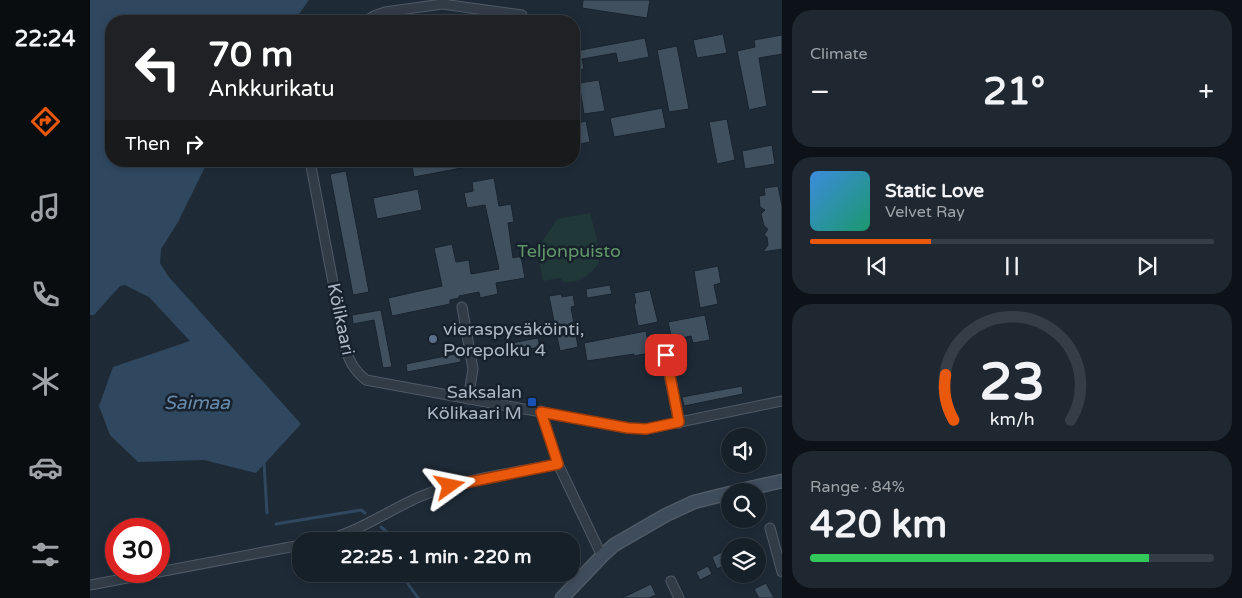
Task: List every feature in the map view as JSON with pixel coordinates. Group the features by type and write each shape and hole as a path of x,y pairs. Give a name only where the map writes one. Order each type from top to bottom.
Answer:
{"street":[{"path":"377,15 385,12 442,4 522,14"},
{"name":"Kölikaari","path":"311,167 342,331 351,364 366,380 628,428 646,429 782,401"},
{"path":"462,307 473,369 468,399"},
{"path":"666,355 679,422"},
{"path":"541,412 558,464 602,556"},
{"path":"347,532 420,497 450,486 558,464"},
{"path":"766,485 782,481"},
{"path":"562,598 614,545 666,514 694,502 721,495"},
{"path":"770,528 782,572"},
{"path":"90,585 292,547"},
{"path":"671,581 679,598"}],"green space":[{"name":"Teljonpuisto","path":"590,213 599,251 597,266 586,276 575,281 564,282 560,278 543,281 537,250 557,219"}],"water":[{"name":"Saimaa","path":"90,0 309,0 298,15 105,15 105,167 205,167 178,222 161,249 160,263 168,276 301,424 256,473 204,460 138,462 110,435 99,406 113,367 190,341 149,297 125,285 120,286 94,315 90,315"}],"building":[{"path":"583,0 650,0 647,18 582,8"},
{"path":"723,34 727,53 697,58 693,40"},
{"path":"782,35 782,54 759,58 767,106 749,110 737,51 755,47 754,40"},
{"path":"645,38 649,57 618,63 616,53 582,59 584,69 580,70 580,46 581,50"},
{"path":"677,46 689,109 669,112 657,50"},
{"path":"599,80 605,111 584,114 580,83"},
{"path":"662,108 666,128 614,137 610,118"},
{"path":"727,119 735,160 717,164 709,122"},
{"path":"586,121 590,142 580,144 580,122"},
{"path":"772,145 775,164 745,169 742,151"},
{"path":"412,167 467,167 414,177"},
{"path":"346,171 369,292 353,295 330,174"},
{"path":"494,178 499,206 511,204 514,222 508,223 513,258 521,256 525,278 496,283 498,294 480,298 479,292 459,296 459,298 450,300 450,304 392,316 388,298 442,286 434,248 452,244 456,262 469,260 471,274 499,269 485,205 467,208 464,193 473,191 472,182"},
{"path":"778,186 782,206 782,249 763,252 768,245 767,237 764,235 768,229 764,226 761,214 765,210 760,207 759,196 765,195 764,188"},
{"path":"418,189 422,210 377,219 373,198"},
{"path":"718,266 721,283 714,285 718,304 700,308 694,271"},
{"path":"610,285 612,294 587,298 586,289"},
{"path":"650,290 658,322 638,326 634,293"},
{"path":"561,294 562,297 573,295 575,306 571,307 578,347 560,351 549,296"},
{"path":"381,310 392,367 383,368 374,320 353,324 352,315"},
{"path":"705,315 710,340 693,343 691,336 672,340 668,322"},
{"path":"646,331 650,353 587,361 584,343"},
{"path":"538,338 540,347 481,358 480,349"},
{"path":"460,353 461,362 407,372 406,364"},
{"path":"742,386 743,394 684,406 682,397"},
{"path":"721,552 721,567 717,569 712,557"},
{"path":"708,566 712,574 700,580 696,572"},
{"path":"766,583 774,598 759,598 754,589"},
{"path":"651,584 656,595 649,598 622,598"}],"waterway":[{"path":"264,463 267,513"},
{"path":"276,524 361,510 365,513"},
{"path":"381,527 387,532"},
{"path":"407,582 418,598"}],"place":[{"name":"vieraspysäköinti, Porepolku 4","path":"433,339"},
{"name":"Saksalan Kölikaari M","path":"532,402"}],"route":[{"path":"450,486 558,464 541,412 628,428 646,429 679,422 666,355"}]}
